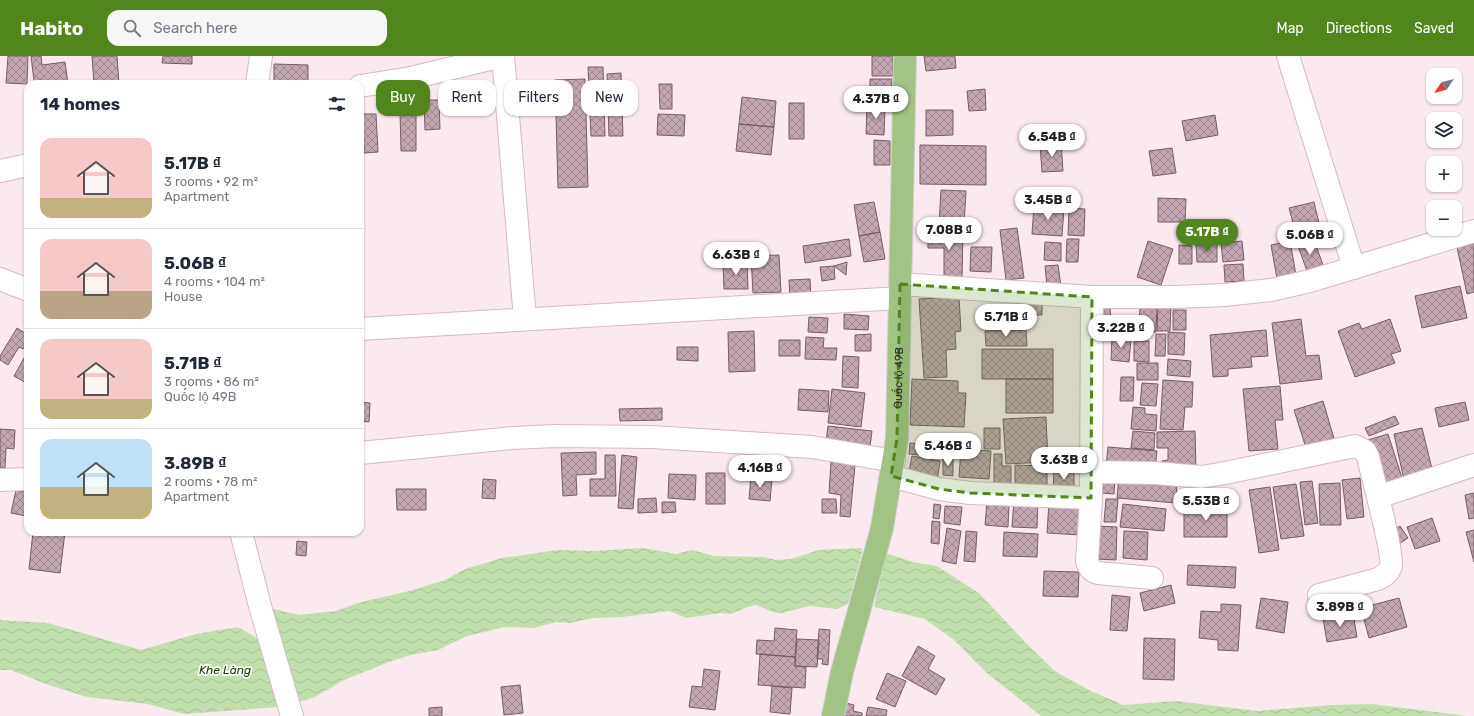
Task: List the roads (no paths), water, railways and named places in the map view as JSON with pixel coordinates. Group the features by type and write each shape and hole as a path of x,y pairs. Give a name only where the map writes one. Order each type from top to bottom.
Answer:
{"main road":[{"name":"Quốc lộ 49B","path":"833,716 842,672 882,528 897,438 905,56"}],"street":[{"path":"258,80 261,56"},
{"path":"364,85 411,78 503,56 525,319"},
{"path":"1288,56 1354,268"},
{"path":"0,172 24,166"},
{"path":"364,330 900,291 1092,297 1176,297 1224,295 1271,290 1310,282 1474,231"},
{"path":"0,279 24,288"},
{"path":"1092,297 1091,498 1087,553 1089,567 1098,573 1152,578"},
{"path":"364,453 456,443 555,436 652,437 812,447 893,469 938,489 970,493 1091,498"},
{"path":"1091,472 1154,473 1202,477 1355,446 1365,451 1368,457 1378,497 1391,561 1388,572 1378,579 1319,595"},
{"path":"1378,497 1474,465"},
{"path":"0,480 24,479"},
{"path":"242,536 260,606 291,710"}],"water":[{"path":"643,548 676,554 692,550 714,556 764,557 776,560 791,559 819,550 862,548 862,553 848,604 837,609 810,606 782,613 773,612 756,605 730,614 721,613 686,618 670,611 622,617 593,618 570,623 556,622 534,628 505,627 467,636 438,650 410,655 389,662 344,680 315,697 289,705 260,606 299,615 336,611 358,603 409,591 445,580 465,569 502,558 558,550 595,551"},
{"path":"886,553 913,562 937,566 979,593 1027,644 1056,672 1089,690 1123,705 1176,701 1257,711 1331,705 1372,704 1467,716 1041,716 988,674 954,640 925,619 874,607"},
{"name":"Khe Làng","path":"0,620 48,623 141,650 196,634 238,627 262,641 278,699 278,707 184,714 148,704 87,697 49,685 11,670 0,670"}]}
